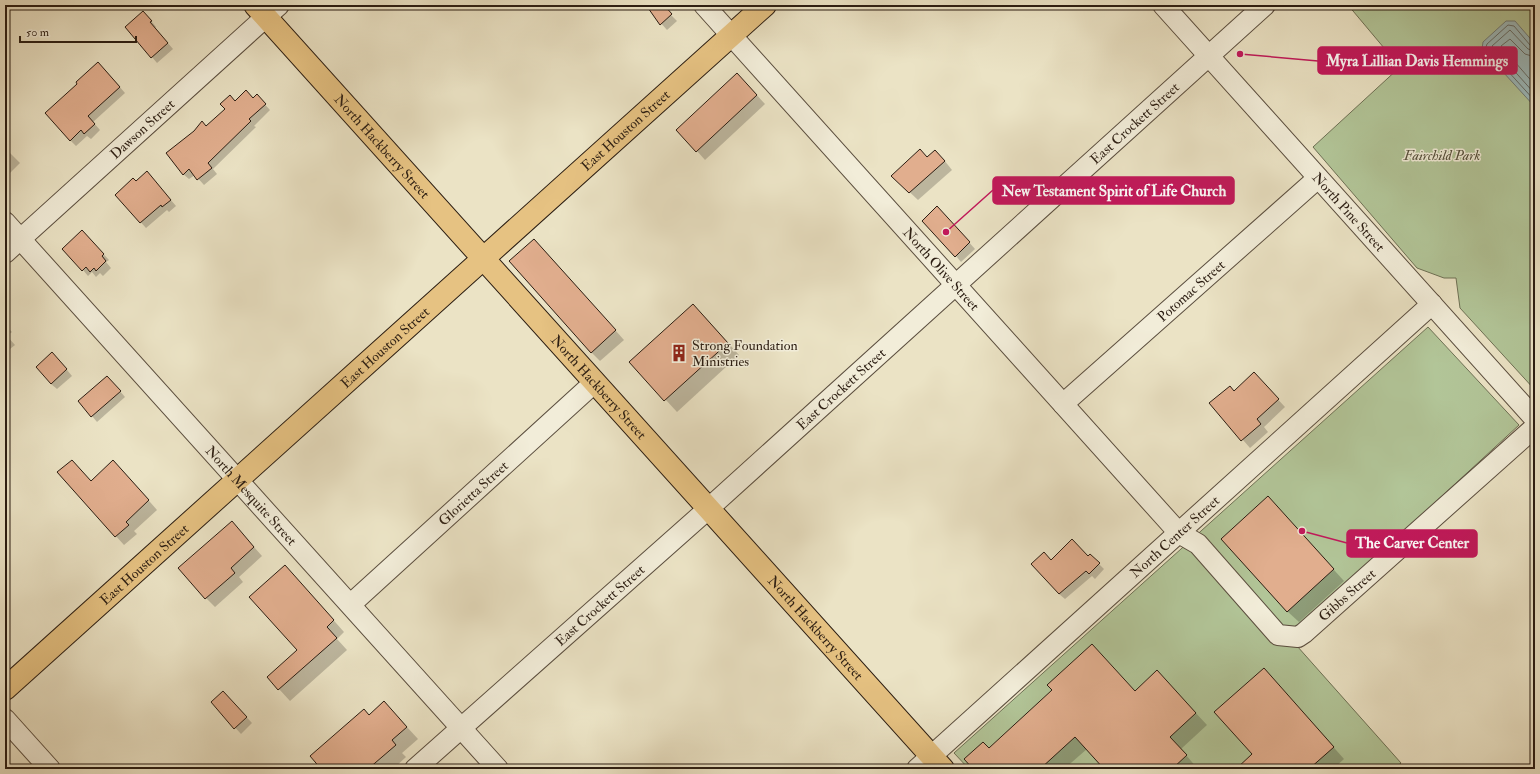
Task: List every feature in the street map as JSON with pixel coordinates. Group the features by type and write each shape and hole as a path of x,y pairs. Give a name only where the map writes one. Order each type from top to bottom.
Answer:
{"main road":[{"name":"East Houston Street","path":"5,689 484,259 553,193 765,5"},
{"name":"North Hackberry Street","path":"267,9 484,259 708,509 930,765"}],"street":[{"name":"North Olive Street","path":"704,5 1179,533"},
{"name":"North Pine Street","path":"1163,5 1535,419"},
{"name":"East Crockett Street","path":"415,769 459,728 708,509 1265,5"},
{"name":"Dawson Street","path":"5,253 267,9"},
{"name":"Potomac Street","path":"1063,404 1318,178"},
{"name":"North Mesquite Street","path":"5,222 351,604 459,728 498,769"},
{"name":"North Center Street","path":"930,765 1179,533 1432,304"},
{"name":"Glorietta Street","path":"351,604 595,382"},
{"name":"Gibbs Street","path":"1179,533 1198,544 1278,635 1298,637 1535,427"},
{"path":"5,718 50,769"}],"green space":[{"name":"Fairchild Park","path":"1348,5 1535,5 1535,390 1460,308 1456,278 1444,278 1417,268 1313,147 1400,67"},
{"path":"1428,327 1519,425 1289,637 1401,763 1394,769 969,769 954,753"}],"water":[{"path":"1506,21 1515,21 1535,44 1535,107 1482,49 1483,42"}],"building":[{"path":"646,5 664,5 672,14 660,25"},
{"path":"143,11 152,21 150,22 168,43 151,58 125,27"},
{"path":"98,62 120,87 88,116 95,124 84,134 81,130 70,141 45,113 77,84 76,82"},
{"path":"737,73 757,95 696,152 676,130"},
{"path":"246,90 253,98 257,94 266,104 249,119 251,121 208,163 212,168 197,180 189,169 183,175 166,153 194,131 202,121 206,126 225,109 220,104 230,95 235,101"},
{"path":"920,149 927,157 935,150 945,161 909,193 891,176"},
{"path":"147,171 171,200 162,207 161,205 140,223 115,195 133,178 136,181"},
{"path":"937,206 970,242 955,257 922,221"},
{"path":"82,230 104,254 102,256 106,261 96,271 94,268 90,272 86,267 82,271 62,249"},
{"path":"534,239 616,330 591,353 509,261"},
{"name":"Strong Foundation Ministries","path":"693,304 728,343 664,401 629,362"},
{"path":"52,352 67,369 51,384 36,367"},
{"path":"1254,372 1279,399 1257,419 1261,424 1241,441 1209,403 1230,386 1234,391"},
{"path":"107,376 121,391 91,417 78,401"},
{"path":"72,460 91,481 113,460 149,500 126,522 129,525 115,537 57,472"},
{"path":"1268,496 1334,569 1287,612 1221,539"},
{"path":"232,521 254,547 231,568 235,573 205,599 178,568"},
{"path":"1072,539 1088,556 1090,554 1100,563 1089,574 1086,571 1059,594 1031,564 1044,552 1051,560"},
{"path":"285,565 334,620 327,627 337,638 278,690 267,677 297,650 249,597"},
{"path":"1092,644 1135,691 1157,670 1196,713 1170,737 1187,755 1172,769 1104,769 1075,737 1040,769 973,769 964,759 983,742 989,748 1052,690 1047,685"},
{"path":"1264,668 1334,747 1309,769 1236,769 1252,754 1214,712"},
{"path":"223,691 247,717 234,729 211,702"},
{"path":"384,701 407,727 392,740 396,745 368,769 321,769 310,756 364,709 369,715"}],"place":[{"name":"Myra Lillian Davis Hemmings","path":"1240,54"},
{"name":"New Testament Spirit of Life Church","path":"946,232"},
{"name":"Strong Foundation Ministries","path":"679,353"},
{"name":"The Carver Center","path":"1302,531"}]}
